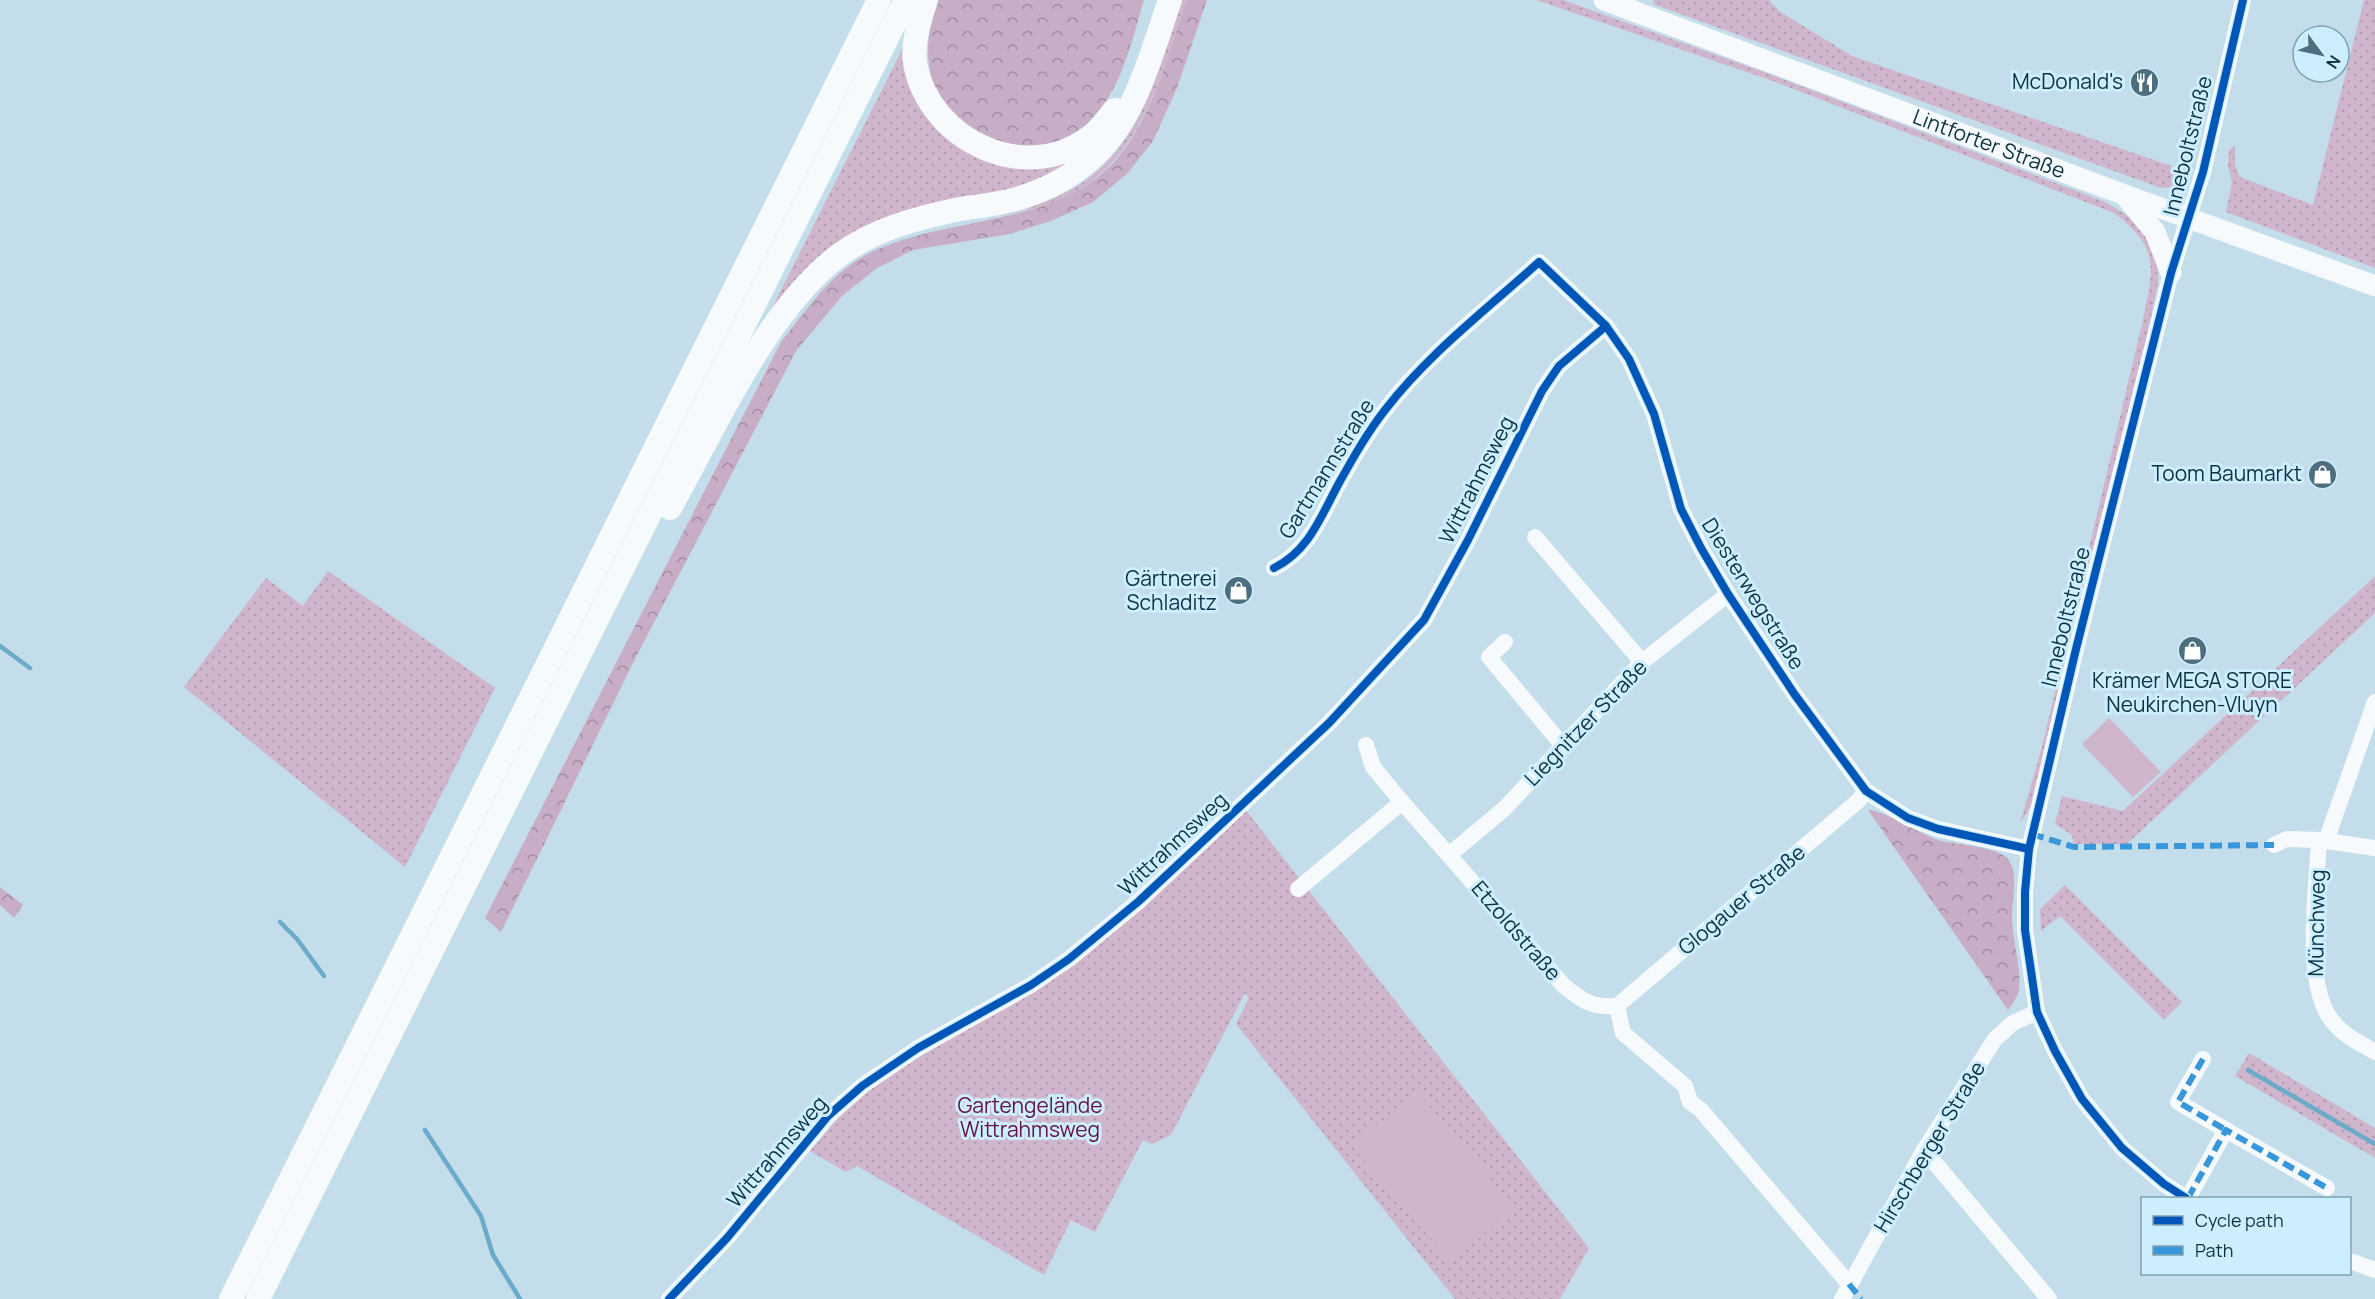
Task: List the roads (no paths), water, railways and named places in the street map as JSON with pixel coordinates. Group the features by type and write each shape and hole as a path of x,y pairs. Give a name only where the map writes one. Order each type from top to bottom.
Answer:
{"highway":[{"path":"231,1299 879,0"},
{"path":"258,1299 906,0"},
{"path":"926,0 919,24 915,61 924,95 950,128 979,147 1006,156 1034,157 1064,150 1093,135 1120,104 1137,71 1160,0"},
{"path":"580,652 610,616 784,310 811,280 839,256 894,225 925,216 1020,198 1053,186 1078,171 1101,152 1120,128 1145,74 1170,0"}],"main road":[{"name":"Lintforter Straße","path":"1604,0 2375,286"},
{"path":"2125,195 2155,232 2171,273"}],"street":[{"name":"Inneboltstraße","path":"2185,1197 2164,1184 2122,1148 2082,1099 2055,1051 2037,1012 2025,930 2029,849 2171,273 2203,172 2243,0"},
{"name":"Diesterwegstraße","path":"1539,262 1606,326 1629,359 1654,414 1681,509 1728,594 1795,694 1866,791 1908,818 1938,829 2029,849"},
{"name":"Gartmannstraße","path":"1274,568 1290,560 1317,527 1364,440 1384,410 1420,370 1539,262"},
{"name":"Wittrahmsweg","path":"669,1299 727,1238 828,1116 862,1086 918,1048 1031,985 1069,959 1139,901 1329,723 1424,620 1468,540 1542,391 1559,366 1606,326"},
{"path":"1535,537 1642,662"},
{"name":"Liegnitzer Straße","path":"1449,855 1504,808 1642,662 1728,594"},
{"path":"1505,642 1489,657 1563,746"},
{"name":"Münchweg","path":"2374,703 2323,841 2316,987 2332,1021 2343,1033 2375,1052"},
{"name":"Etzoldstraße","path":"1366,745 1373,767 1564,986 1582,1002 1595,1006 1617,1006"},
{"name":"Glogauer Straße","path":"1617,1006 1858,801 1866,791"},
{"path":"1298,890 1402,802"},
{"path":"2274,845 2287,839 2375,848"},
{"path":"1617,1006 1623,1033 1685,1086 1690,1102 1700,1109 1846,1292"},
{"name":"Hirschberger Straße","path":"1846,1292 1924,1150 1995,1039 2013,1023 2037,1012"},
{"path":"2203,1059 2178,1102 2327,1188"},
{"name":"Inneboltstraße","path":"2188,1197 2226,1130"},
{"path":"1924,1150 2049,1299"},
{"path":"2351,1262 2375,1270"}],"waterway":[{"path":"0,646 30,668"},
{"path":"280,922 297,939 324,976"},
{"path":"2248,1070 2375,1144"},
{"path":"425,1130 481,1216 493,1255 520,1299"}],"place":[{"name":"McDonald's","path":"2144,82"},
{"name":"Toom Baumarkt","path":"2323,474"},
{"name":"Gärtnerei Schladitz","path":"1238,591"},
{"name":"Krämer MEGA STORE Neukirchen-Vluyn","path":"2192,650"}],"park label":[{"name":"Gartengelände Wittrahmsweg","path":"1030,1118"}]}
